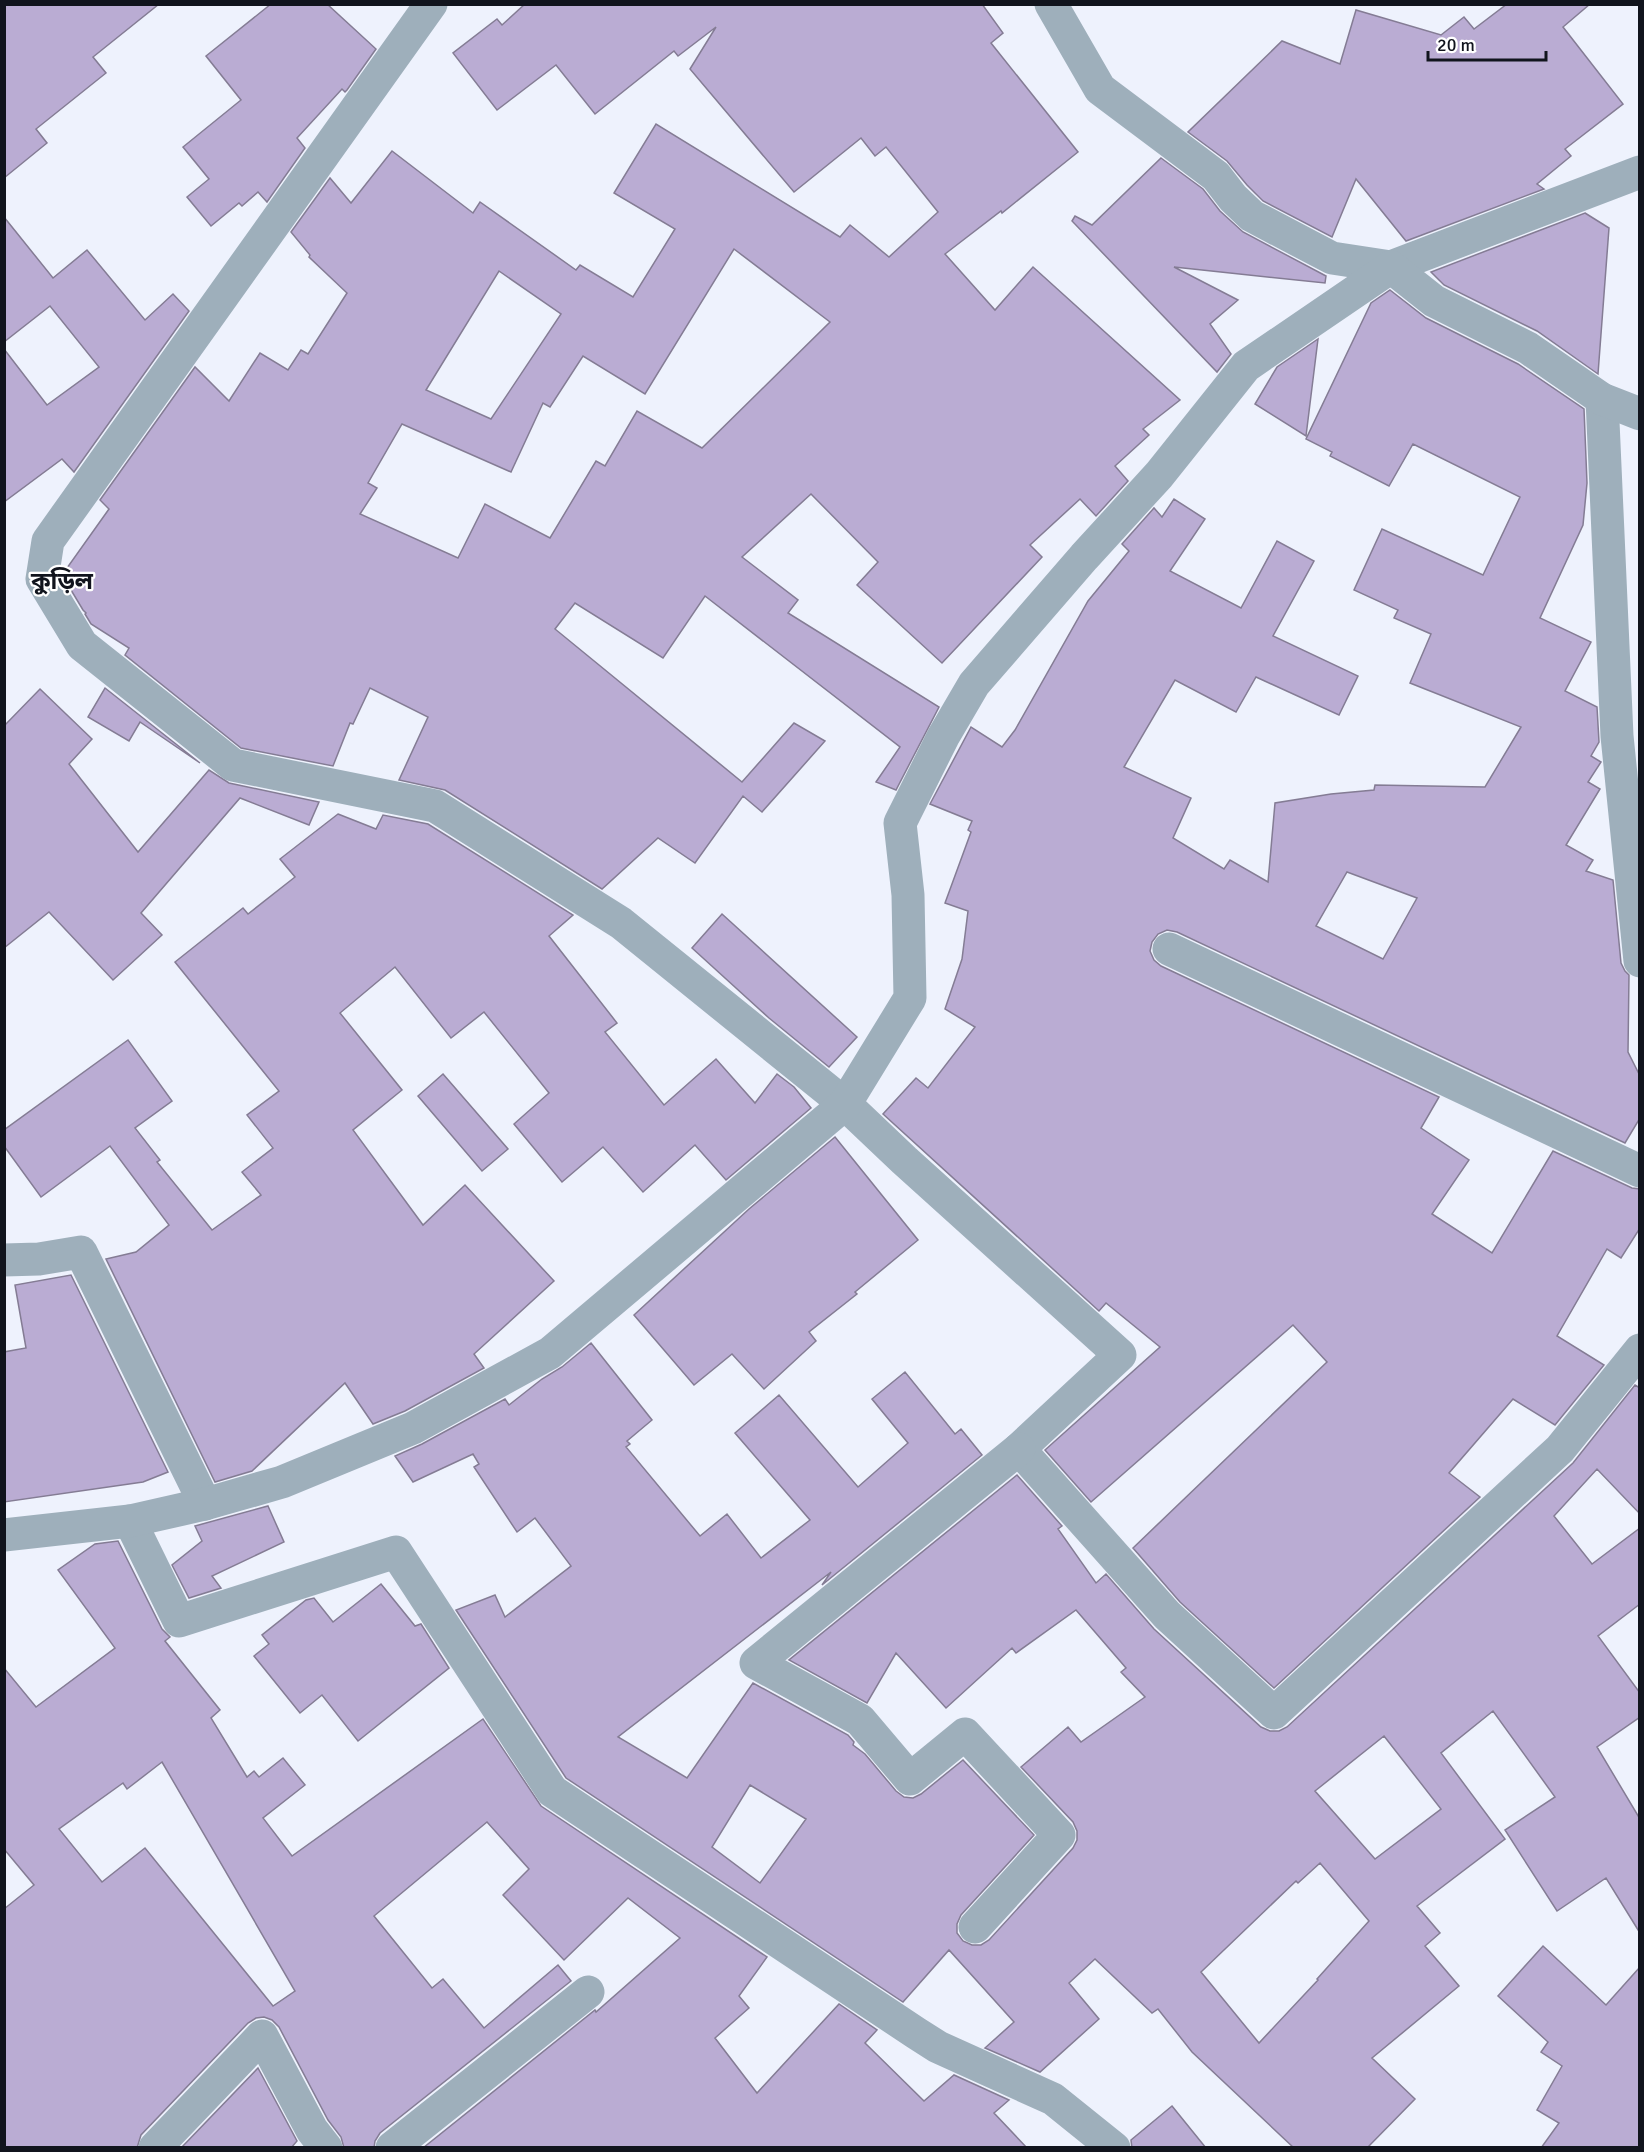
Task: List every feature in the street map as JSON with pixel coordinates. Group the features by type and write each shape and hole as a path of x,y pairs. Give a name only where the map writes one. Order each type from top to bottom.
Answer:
{"street":[{"path":"431,4 48,541 42,579 82,645 233,765 435,806 621,923 845,1104 1120,1355 1019,1449 756,1663 860,1720 910,1779 965,1734 1059,1835 975,1927"},
{"path":"1051,4 1100,89 1216,176 1233,198 1252,216 1332,258 1391,267 1434,301 1528,348 1602,399 1640,414"},
{"path":"4,1535 130,1521 205,1504 282,1482 413,1428 550,1353 845,1104 910,998 908,895 900,823 943,737 974,684 1084,557 1159,475 1246,366 1391,267 1640,172"},
{"path":"1602,399 1617,736 1640,961"},
{"path":"1169,949 1640,1171"},
{"path":"4,1260 39,1259 81,1252 205,1504"},
{"path":"1019,1449 1167,1615 1274,1713 1560,1449 1640,1350"},
{"path":"130,1521 179,1621 396,1552 552,1791 938,2047 1053,2099 1114,2148"},
{"path":"392,2148 588,1992"},
{"path":"155,2148 262,2036 312,2130 326,2148"}],"building":[{"path":"4,4 159,4 93,57 106,73 36,129 47,143 4,178"},
{"path":"271,4 327,4 376,49 347,90 345,92 342,89 297,138 305,148 267,202 258,192 242,206 239,203 211,226 187,197 209,179 183,147 241,100 206,56"},
{"path":"525,4 982,4 1003,33 991,43 1078,152 1002,213 1001,211 945,254 995,310 1033,267 1180,400 1143,429 1149,435 1115,466 1128,481 1096,516 1080,499 1030,545 1042,557 942,663 857,585 878,562 811,494 742,557 798,600 788,613 939,707 896,790 876,782 900,747 705,596 663,658 575,603 555,629 742,782 794,723 825,741 762,812 743,796 695,863 658,838 602,889 445,790 399,780 428,717 370,688 353,724 350,723 333,766 241,748 125,655 129,648 91,624 62,575 109,509 100,500 195,367 229,401 260,353 288,370 301,350 308,354 347,293 309,257 310,255 291,232 330,178 351,203 392,151 473,213 480,202 576,270 580,265 633,297 675,229 614,193 656,124 840,237 850,225 889,257 938,212 886,147 875,156 861,138 794,192 690,69 716,27 678,56 674,51 595,114 556,65 497,110 453,53 497,19 502,25","holes":["734,249 830,322 702,448 637,411 605,466 596,461 550,538 485,504 458,558 360,514 377,488 368,483 402,424 511,472 543,403 550,407 583,356 645,394","499,271 561,314 491,419 426,390"]},
{"path":"1507,4 1590,4 1563,27 1623,104 1565,149 1571,156 1537,184 1544,189 1406,241 1356,179 1332,237 1263,201 1227,161 1188,132 1282,41 1340,64 1356,10 1441,35 1464,17 1474,29"},
{"path":"1161,158 1203,189 1220,211 1243,232 1326,276 1325,283 1174,267 1238,300 1210,324 1231,354 1217,372 1072,221 1075,216 1092,225"},
{"path":"1585,213 1609,228 1598,374 1537,331 1444,285 1431,272"},
{"path":"4,217 53,278 87,250 145,320 173,294 189,311 74,472 62,459 4,502 4,349 47,405 99,367 50,306 4,342"},
{"path":"1390,290 1426,318 1518,364 1584,409 1587,483 1583,525 1540,618 1591,642 1565,691 1597,707 1599,742 1591,756 1601,762 1588,782 1600,789 1566,845 1593,860 1586,871 1613,880 1621,963 1629,975 1628,1052 1640,1076 1640,1118 1625,1143 1177,932 1167,930 1158,934 1152,942 1150,951 1154,960 1161,966 1439,1097 1421,1128 1469,1160 1432,1214 1492,1253 1553,1151 1632,1188 1640,1189 1640,1228 1621,1258 1607,1249 1557,1336 1604,1365 1555,1425 1513,1399 1449,1473 1480,1497 1274,1688 1180,1602 1133,1548 1327,1362 1293,1325 1091,1502 1045,1450 1160,1347 1106,1303 1099,1311 883,1114 916,1078 928,1088 975,1027 945,1009 962,959 968,911 945,903 971,832 968,830 972,821 930,804 971,727 1002,747 1015,730 1088,601 1129,551 1122,544 1154,508 1162,517 1174,499 1205,519 1170,571 1241,608 1277,541 1314,561 1273,636 1358,676 1339,715 1256,677 1236,712 1175,680 1124,767 1191,798 1173,838 1224,869 1230,860 1268,882 1275,803 1374,790 1375,785 1485,787 1521,727 1410,683 1431,634 1394,618 1398,610 1354,590 1382,529 1483,575 1520,497 1413,444 1389,486 1330,456 1332,452 1306,439 1371,303","holes":["1347,872 1417,898 1383,959 1316,926"]},
{"path":"1318,339 1306,436 1255,404 1277,367"},
{"path":"105,688 200,763 140,722 129,741 88,717"},
{"path":"40,689 92,739 69,764 138,852 209,770 229,783 319,802 309,825 240,798 141,913 162,935 113,980 49,912 4,948 4,726"},
{"path":"338,814 376,829 383,815 428,824 573,915 549,936 617,1023 605,1032 664,1105 716,1059 755,1103 777,1074 794,1087 811,1108 726,1180 695,1145 643,1192 603,1147 562,1182 514,1124 549,1093 484,1012 451,1038 395,967 340,1013 402,1090 353,1130 423,1225 465,1185 554,1281 474,1354 484,1368 405,1411 373,1424 345,1383 252,1471 215,1482 106,1259 136,1252 169,1225 110,1146 41,1197 4,1146 4,1130 128,1040 172,1101 135,1128 160,1160 157,1162 212,1230 261,1195 242,1172 273,1148 247,1115 279,1091 175,962 243,908 248,914 295,877 280,859"},
{"path":"722,914 857,1037 829,1067 769,1018 692,948"},
{"path":"443,1074 508,1149 482,1171 418,1096"},
{"path":"835,1137 918,1240 855,1292 857,1294 809,1332 816,1341 764,1389 732,1354 694,1385 634,1315 749,1209"},
{"path":"71,1275 168,1472 143,1482 4,1502 4,1352 26,1348 15,1285"},
{"path":"591,1343 652,1420 627,1441 630,1444 626,1447 700,1536 727,1514 761,1558 810,1520 735,1433 779,1395 858,1487 908,1443 872,1399 905,1372 955,1434 961,1429 982,1455 822,1585 831,1572 618,1737 687,1778 753,1683 848,1735 854,1742 853,1745 865,1754 896,1791 904,1797 913,1798 921,1794 963,1760 1034,1835 961,1915 957,1924 957,1933 963,1941 972,1945 981,1945 989,1940 1073,1848 1077,1840 1077,1831 1073,1822 1021,1767 1068,1727 1081,1742 1145,1697 1121,1672 1126,1668 1076,1610 1016,1653 1012,1648 946,1708 896,1653 867,1703 789,1660 1017,1475 1062,1526 1058,1529 1096,1583 1106,1574 1154,1629 1261,1727 1270,1731 1279,1731 1287,1727 1573,1463 1635,1385 1640,1388 1640,1514 1597,1469 1554,1516 1592,1564 1640,1528 1640,1604 1598,1636 1640,1693 1640,1717 1597,1747 1640,1819 1640,1933 1606,1878 1557,1911 1505,1830 1555,1797 1493,1711 1441,1753 1505,1839 1417,1906 1440,1933 1425,1946 1459,1986 1372,2058 1415,2099 1367,2148 1294,2148 1192,2052 1158,2009 1152,2013 1095,1959 1069,1983 1099,2019 1040,2072 985,2048 1014,2022 949,1950 903,2002 566,1778 456,1610 495,1595 505,1617 571,1566 535,1518 517,1532 474,1467 479,1464 473,1454 413,1482 395,1456 505,1399 509,1405 542,1379 562,1367","holes":["1384,1736 1441,1809 1375,1859 1315,1791","750,1785 806,1819 760,1883 712,1847","1320,1863 1369,1921 1259,2043 1201,1972 1296,1881 1298,1883"]},
{"path":"268,1506 284,1542 212,1576 221,1588 189,1598 172,1565 202,1541 195,1526"},
{"path":"118,1541 162,1629 170,1637 165,1641 220,1710 211,1718 247,1777 254,1771 259,1777 283,1758 305,1785 263,1818 292,1856 483,1719 541,1806 767,1957 739,1996 749,2008 715,2038 757,2093 839,2004 877,2030 865,2043 924,2101 954,2075 1009,2100 994,2113 1027,2148 423,2148 595,2010 596,2012 680,1938 628,1898 564,1960 503,1895 529,1869 487,1822 374,1916 432,1988 443,1979 484,2028 558,1965 571,1981 380,2133 374,2148 344,2148 341,2137 328,2120 279,2027 272,2020 264,2017 256,2018 248,2023 141,2135 137,2148 4,2148 4,1909 34,1885 4,1849 4,1668 36,1707 115,1648 58,1570 95,1544","holes":["162,1762 295,1991 273,2006 145,1848 102,1882 59,1829 123,1783 127,1789"]},
{"path":"381,1584 415,1626 421,1624 449,1668 358,1741 322,1695 300,1713 254,1656 269,1644 262,1635 306,1600 314,1598 333,1622"},
{"path":"1543,1946 1606,2005 1640,1967 1640,2148 1541,2148 1559,2123 1537,2110 1562,2066 1541,2052 1548,2042 1498,1996"},
{"path":"258,2068 297,2141 291,2148 181,2148"},
{"path":"1172,2106 1206,2148 1132,2148 1131,2140"}],"district":[{"name":"কুড়িল","path":"62,581"}]}
